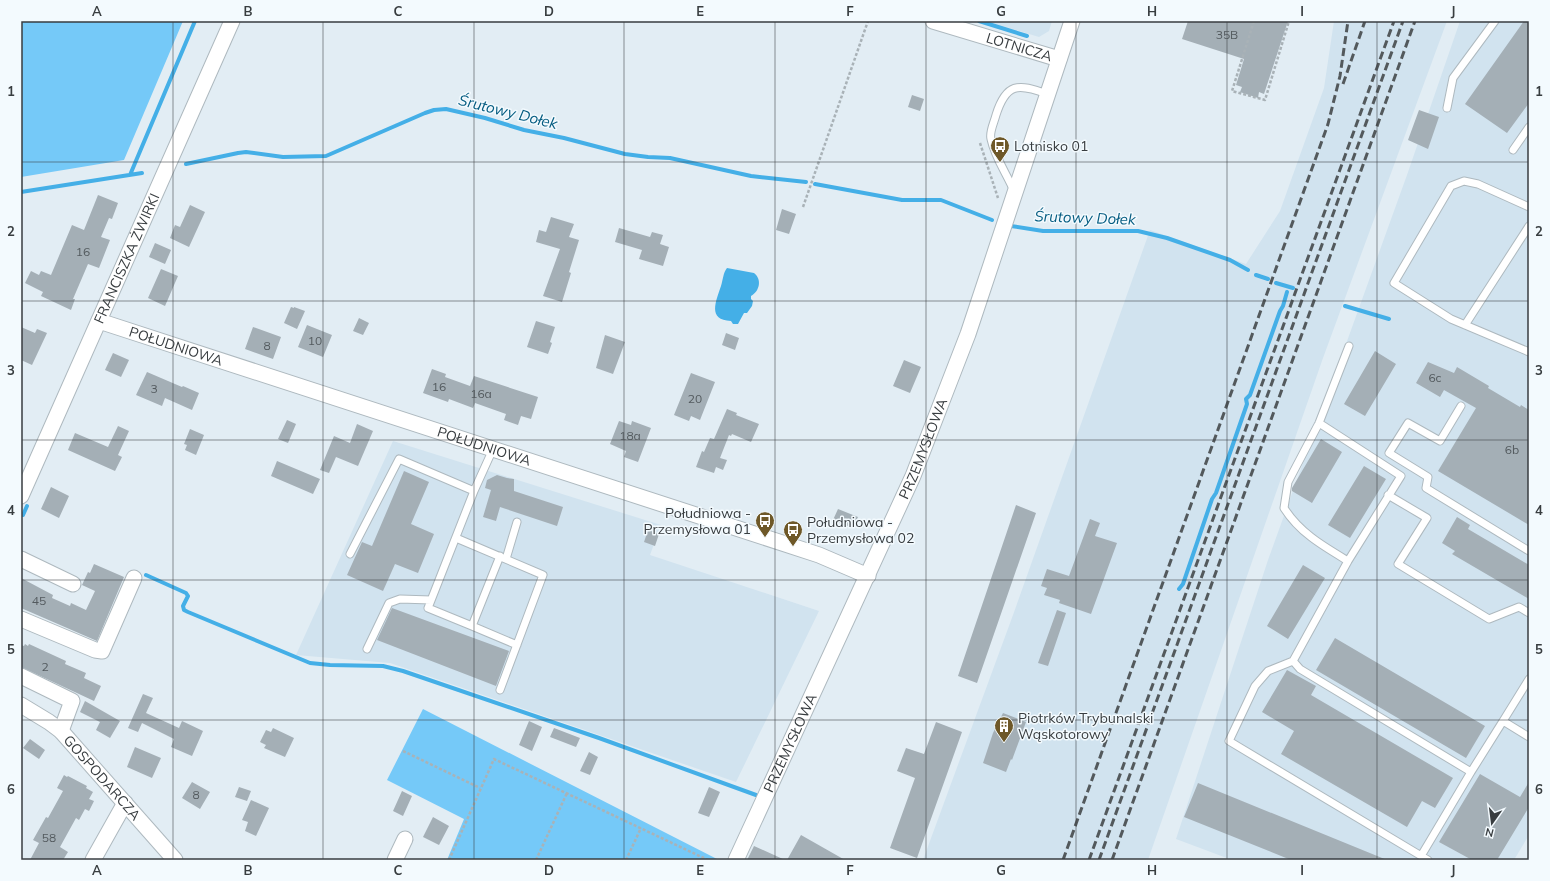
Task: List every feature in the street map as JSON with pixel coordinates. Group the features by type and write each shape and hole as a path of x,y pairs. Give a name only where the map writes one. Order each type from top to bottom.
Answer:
{"street":[{"name":"FRANCISZKA ŻWIRKI","path":"21,496 232,21"},
{"name":"LOTNICZA","path":"933,21 1059,58"},
{"name":"PRZEMYSŁOWA","path":"736,860 913,476 970,327 1072,21"},
{"name":"POŁUDNIOWA","path":"99,321 819,555 868,576"},
{"path":"21,559 73,584"},
{"path":"21,619 95,650 102,651 134,578"},
{"path":"21,676 72,701 61,730"},
{"name":"GOSPODARCZA","path":"21,705 61,730 175,860"},
{"path":"93,860 125,802"},
{"path":"395,860 405,839"}],"lane":[{"path":"1447,108 1453,78 1495,21"},
{"path":"1015,193 1000,163 991,139 991,131 999,106 1004,96 1015,88 1026,88 1047,94"},
{"path":"1513,150 1529,127"},
{"path":"1529,207 1478,184 1464,181 1451,186 1394,283 1451,319 1529,352"},
{"path":"1465,325 1529,226"},
{"path":"1348,346 1319,423 1288,482 1284,508 1293,522 1317,543 1348,561"},
{"path":"1461,406 1440,441 1408,423 1389,453 1428,477 1426,488 1529,551"},
{"path":"1319,423 1401,476 1348,561 1293,660 1268,671 1255,686 1229,741 1428,860"},
{"path":"493,449 474,491 428,608 517,645"},
{"path":"350,554 399,459 474,491"},
{"path":"1388,495 1427,518 1398,564 1489,619 1519,607 1529,613"},
{"path":"472,626 518,522"},
{"path":"456,538 543,575 500,690"},
{"path":"367,649 389,603 400,599 431,600"},
{"path":"1293,660 1300,669 1471,772"},
{"path":"1421,856 1529,679"},
{"path":"1503,721 1529,737"}],"path":[{"path":"803,207 862,34 868,21"},
{"path":"1254,21 1232,91 1265,100 1289,21"},
{"path":"980,143 999,200"},
{"path":"403,751 480,788"},
{"path":"449,860 494,758 708,860"},
{"path":"536,860 567,793"},
{"path":"626,860 641,828"}],"shaded area":[{"path":"21,21 183,21 124,160 21,177"},
{"path":"986,21 1052,21 1049,31 1039,37"},
{"path":"1334,21 1447,21 1323,358 1148,860 923,860 1013,615 1150,230 1246,264 1280,211 1324,88"},
{"path":"1460,21 1529,21 1529,835 1514,860 1232,860 1176,839 1268,560 1407,175"},
{"path":"727,268 754,273 759,282 758,288 751,296 753,301 752,306 747,313 744,313 738,324 733,324 731,321 723,320 716,313 715,309"},
{"path":"393,441 661,525 650,555 819,611 736,782 390,663 296,655"},
{"path":"423,709 717,859 447,860 464,819 387,780"}],"building":[{"path":"1188,21 1288,21 1264,94 1259,92 1258,98 1240,92 1242,87 1236,85 1244,59 1182,39"},
{"path":"1524,21 1529,21 1529,103 1507,133 1465,104"},
{"path":"912,95 924,99 920,111 908,107"},
{"path":"1419,110 1439,117 1428,149 1408,140"},
{"path":"98,195 118,203 112,219 109,218 101,237 110,240 99,268 88,264 73,299 75,299 71,310 41,296 43,292 25,283 31,271 39,275 41,271 51,275 72,225 84,230"},
{"path":"190,205 205,212 189,247 170,238 175,225 180,227"},
{"path":"782,209 796,214 789,234 776,230"},
{"path":"551,217 574,224 569,237 579,240 562,302 543,296 560,249 536,242 539,230 546,232"},
{"path":"619,228 650,237 652,232 663,235 660,244 669,247 663,266 639,259 642,250 615,242"},
{"path":"155,243 171,250 165,264 149,257"},
{"path":"161,269 178,276 165,306 148,298"},
{"path":"291,307 305,311 297,329 284,323"},
{"path":"359,318 369,323 363,335 353,331"},
{"path":"536,321 555,327 548,354 527,347"},
{"path":"307,325 332,335 323,357 298,347"},
{"path":"21,327 35,333 37,329 47,333 32,365 21,360"},
{"path":"253,327 281,337 273,359 245,349"},
{"path":"726,333 739,338 735,350 722,345"},
{"path":"605,335 625,342 613,374 596,368"},
{"path":"1375,351 1396,364 1365,416 1344,404"},
{"path":"113,353 129,360 121,377 105,370"},
{"path":"904,360 921,367 910,393 893,386"},
{"path":"1428,362 1454,373 1457,367 1489,386 1488,388 1520,407 1521,405 1529,410 1529,525 1438,471 1476,408 1444,390 1440,397 1416,383"},
{"path":"432,369 446,374 445,377 470,386 474,376 538,397 531,419 521,416 518,425 504,420 506,414 475,403 473,408 449,399 448,402 423,393"},
{"path":"147,372 199,393 192,410 165,398 162,406 136,395"},
{"path":"691,373 715,382 700,420 691,416 689,421 674,415"},
{"path":"727,409 737,413 736,415 759,424 751,442 732,434 731,436 729,435 720,458 727,460 723,470 716,467 714,473 696,467 702,451 704,452 710,438 714,439"},
{"path":"287,420 296,424 288,443 278,439"},
{"path":"619,421 631,425 632,421 651,428 638,462 624,457 626,451 610,444"},
{"path":"357,424 373,431 358,466 336,457 329,473 320,470 334,436 350,443"},
{"path":"118,426 129,431 118,455 122,457 115,471 68,450 75,433 108,447"},
{"path":"190,429 204,435 196,455 185,450 187,445 184,444"},
{"path":"1321,439 1342,452 1312,503 1292,491 1292,488"},
{"path":"277,461 320,479 313,494 271,476"},
{"path":"1364,466 1386,479 1350,538 1328,525"},
{"path":"404,471 429,482 411,524 434,534 418,573 395,564 383,591 347,575 362,542 372,546"},
{"path":"497,475 514,479 514,491 563,507 557,526 500,507 496,521 483,517 491,490 485,488 487,480"},
{"path":"51,487 69,496 59,518 41,509"},
{"path":"1016,505 1036,513 977,683 958,676"},
{"path":"838,509 858,517 853,528 833,520"},
{"path":"1457,517 1470,525 1468,529 1529,565 1529,599 1452,554 1455,551 1442,543"},
{"path":"1090,519 1100,523 1095,536 1117,543 1091,614 1059,603 1060,600 1044,595 1047,588 1041,586 1047,569 1069,576"},
{"path":"648,530 659,534 655,546 644,542"},
{"path":"94,564 124,577 97,641 21,608 21,578 53,595 52,598 70,606 71,603 86,610 95,591 82,585 88,572 90,573"},
{"path":"1303,565 1325,578 1288,639 1267,626"},
{"path":"392,608 509,651 496,686 377,640"},
{"path":"1057,610 1066,613 1048,666 1038,663"},
{"path":"1335,638 1485,726 1466,758 1316,670"},
{"path":"25,644 28,646 29,644 66,661 65,664 86,673 84,678 101,686 94,701 21,667 21,645 24,646"},
{"path":"1287,670 1316,686 1311,695 1453,778 1435,808 1422,801 1407,827 1281,754 1294,731 1262,712"},
{"path":"143,694 153,698 146,713 179,728 182,721 203,731 192,756 171,747 174,739 142,723 138,732 128,728"},
{"path":"85,701 120,721 110,738 96,730 100,722 80,712"},
{"name":"Piotrków Trybunalski Wąskotorowy","path":"1003,713 1026,722 1006,772 983,763 993,733"},
{"path":"529,721 542,727 532,751 519,745"},
{"path":"936,722 962,732 917,858 890,848 915,778 897,771 906,748 924,754"},
{"path":"273,728 294,738 285,757 264,748 266,745 260,742 266,730 271,732"},
{"path":"554,728 580,738 576,747 550,737"},
{"path":"30,739 45,750 39,759 23,748"},
{"path":"135,747 161,758 152,778 127,767"},
{"path":"589,752 598,757 590,775 580,771"},
{"path":"1480,774 1520,797 1529,782 1529,807 1497,860 1472,860 1439,842"},
{"path":"64,775 87,786 86,788 93,792 89,799 94,801 89,811 85,809 79,820 76,818 60,847 68,852 63,860 30,860 39,843 33,840 46,817 48,818 63,791 57,788"},
{"path":"192,782 210,792 200,809 182,798"},
{"path":"1198,783 1387,860 1291,860 1184,817"},
{"path":"239,787 251,791 247,801 235,797"},
{"path":"709,787 720,792 709,817 698,813"},
{"path":"402,791 412,796 403,816 393,811"},
{"path":"251,800 269,808 256,836 245,831 248,822 242,820"},
{"path":"433,817 449,826 439,845 423,837"},
{"path":"801,835 845,860 787,860"},
{"path":"754,846 785,860 747,860"}],"waterway":[{"path":"130,175 195,21"},
{"path":"979,21 1027,36"},
{"name":"Śrutowy Dołek","path":"186,164 246,152 283,157 326,156 425,113 434,110 446,109 485,118 524,130 564,138 625,154 670,158 751,176 806,182"},
{"name":"Śrutowy Dołek","path":"21,192 142,173"},
{"name":"Śrutowy Dołek","path":"815,184 902,200 941,200 992,220"},
{"name":"Śrutowy Dołek","path":"1011,226 1043,231 1138,231 1167,238 1230,260 1248,270"},
{"name":"Śrutowy Dołek","path":"1256,275 1268,279"},
{"name":"Śrutowy Dołek","path":"1276,283 1293,288"},
{"path":"1179,589 1183,584 1247,404 1246,399 1250,395 1287,292"},
{"name":"Śrutowy Dołek","path":"1345,306 1389,319"},
{"path":"23,515 27,506"},
{"path":"146,575 186,593 188,596 183,606 184,610 310,663 383,666 403,671 599,738 756,795"}],"railway":[{"path":"1063,860 1328,124 1340,76 1348,21"},
{"path":"1343,84 1365,21"},
{"path":"1089,860 1394,21"},
{"path":"1099,860 1403,21"},
{"path":"1112,860 1415,21"}],"place":[{"name":"Lotnisko 01","path":"1000,163"},
{"name":"Południowa - Przemysłowa 01","path":"765,538"},
{"name":"Południowa - Przemysłowa 02","path":"793,547"},
{"name":"Piotrków Trybunalski Wąskotorowy","path":"1004,743"}]}
